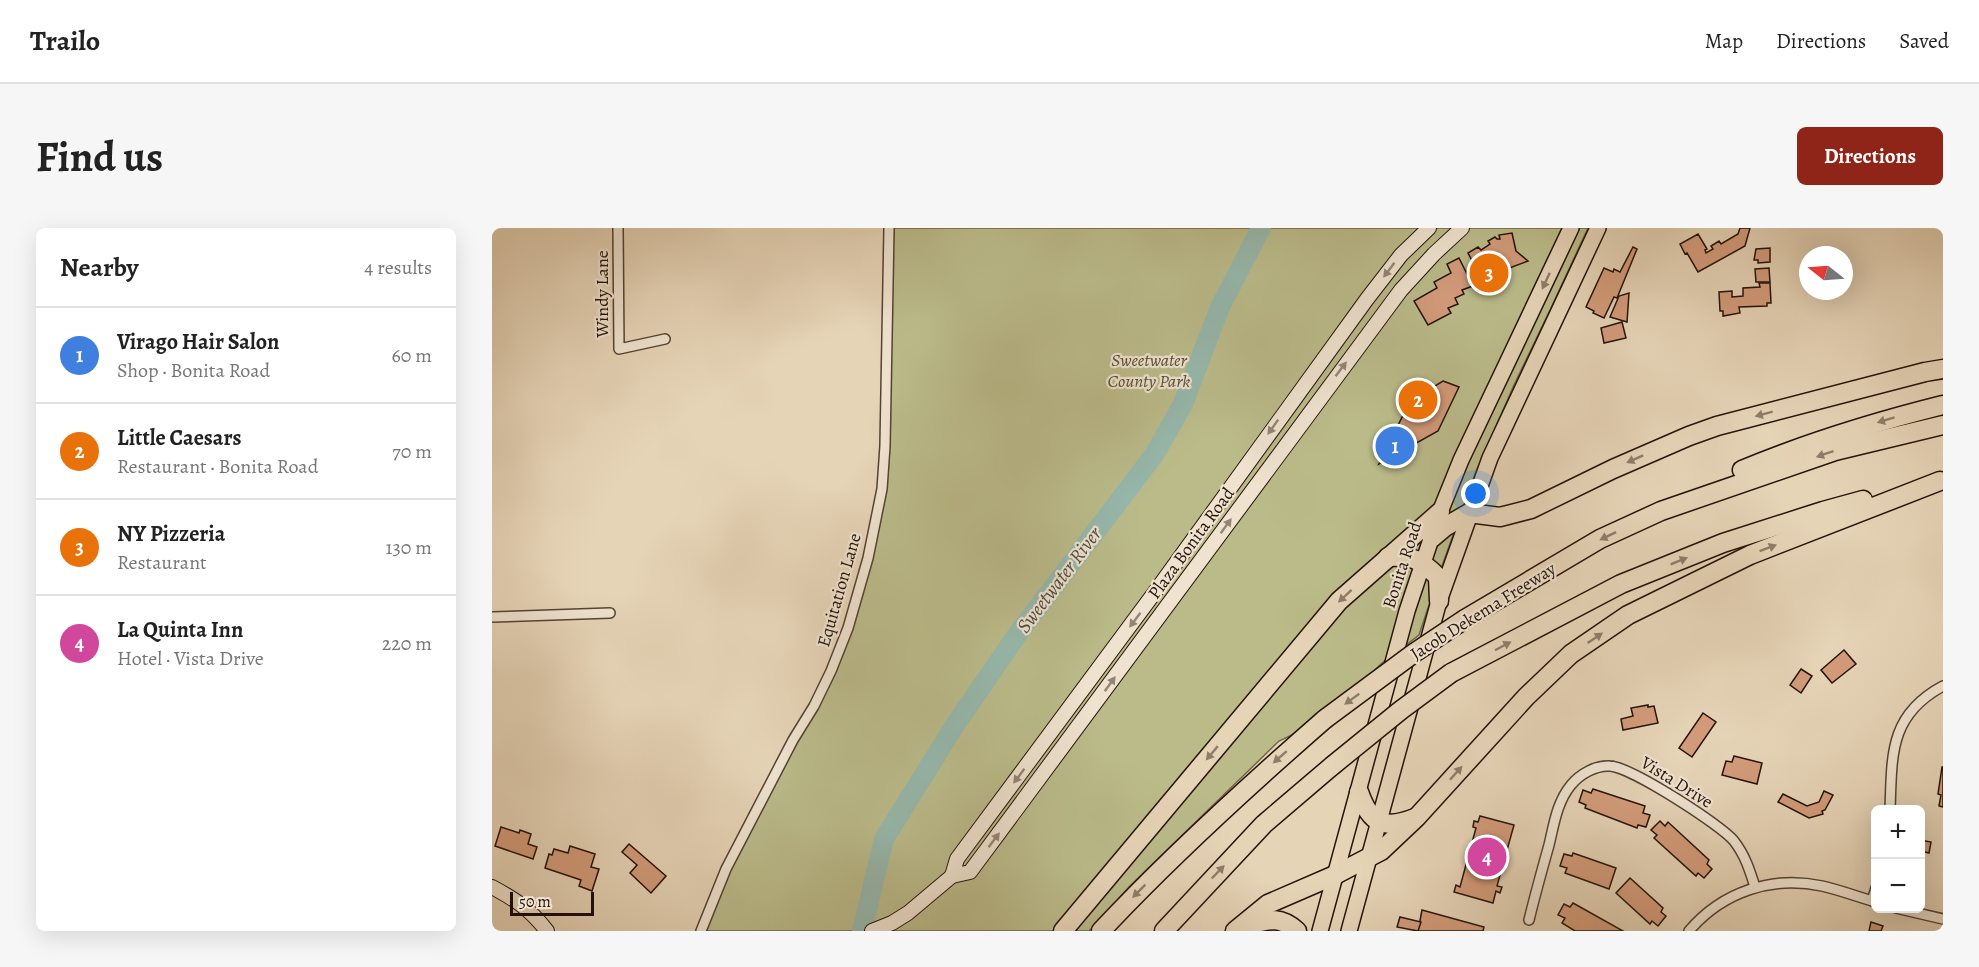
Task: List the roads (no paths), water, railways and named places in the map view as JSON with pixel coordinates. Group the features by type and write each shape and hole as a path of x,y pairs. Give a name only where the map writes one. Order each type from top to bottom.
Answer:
{"highway":[{"path":"1432,538 1445,526 1470,513 1500,517 1531,509 1613,469 1708,429 1845,392 1943,369"},
{"path":"1661,511 1690,492 1778,455 1900,416 1943,405"},
{"name":"Jacob Dekema Freeway","path":"1101,931 1235,796 1325,719 1414,653 1465,619 1600,539 1661,511 1835,451 1943,425"},
{"path":"1237,929 1268,904 1335,875 1382,850 1417,817 1533,690 1571,654 1628,615 1750,555 1942,481"},
{"name":"Jacob Dekema Freeway","path":"1164,931 1264,824 1401,710 1451,673 1604,592 1723,543 1823,511 1942,481"},
{"path":"1063,931 1339,601 1440,512"},
{"path":"1388,557 1406,556 1423,562 1438,577 1439,601"},
{"path":"1359,792 1365,810 1378,821 1396,823 1417,817"},
{"path":"1237,929 1272,919 1281,920 1297,931"}],"main road":[{"name":"Plaza Bonita Road","path":"952,876 957,859 1155,592 1312,373 1401,255 1429,228"},
{"name":"Plaza Bonita Road","path":"872,931 908,913 952,876 970,872 1401,290 1462,228"},
{"name":"Bonita Road","path":"1320,931 1407,611 1440,512 1461,460 1571,228"},
{"path":"1349,931 1439,601 1470,513 1490,458 1598,228"},
{"path":"492,887 521,903 535,915 546,931"}],"street":[{"name":"Windy Lane","path":"618,228 619,349 664,339"},
{"name":"Equitation Lane","path":"701,931 729,864 831,672 848,628 868,558 882,489 885,446 889,228"},
{"path":"492,617 610,613"},
{"path":"1890,805 1892,755 1898,732 1917,704 1943,686"},
{"name":"Vista Drive","path":"1529,920 1559,806 1571,785 1579,777 1600,766 1617,767 1635,774 1733,839 1741,852 1755,887"},
{"path":"1689,931 1718,905 1755,887 1771,883 1822,886 1871,901"},
{"path":"1915,913 1943,919"}],"waterway":[{"name":"Sweetwater River","path":"862,931 884,839 955,725 1017,635 1154,455 1183,404 1220,307 1261,228"}],"place":[{"name":"NY Pizzeria","path":"1489,273"},
{"name":"Little Caesars","path":"1418,400"},
{"name":"Virago Hair Salon","path":"1395,446"},
{"name":"La Quinta Inn","path":"1487,857"}],"park label":[{"name":"Sweetwater County Park","path":"1149,370"}]}
